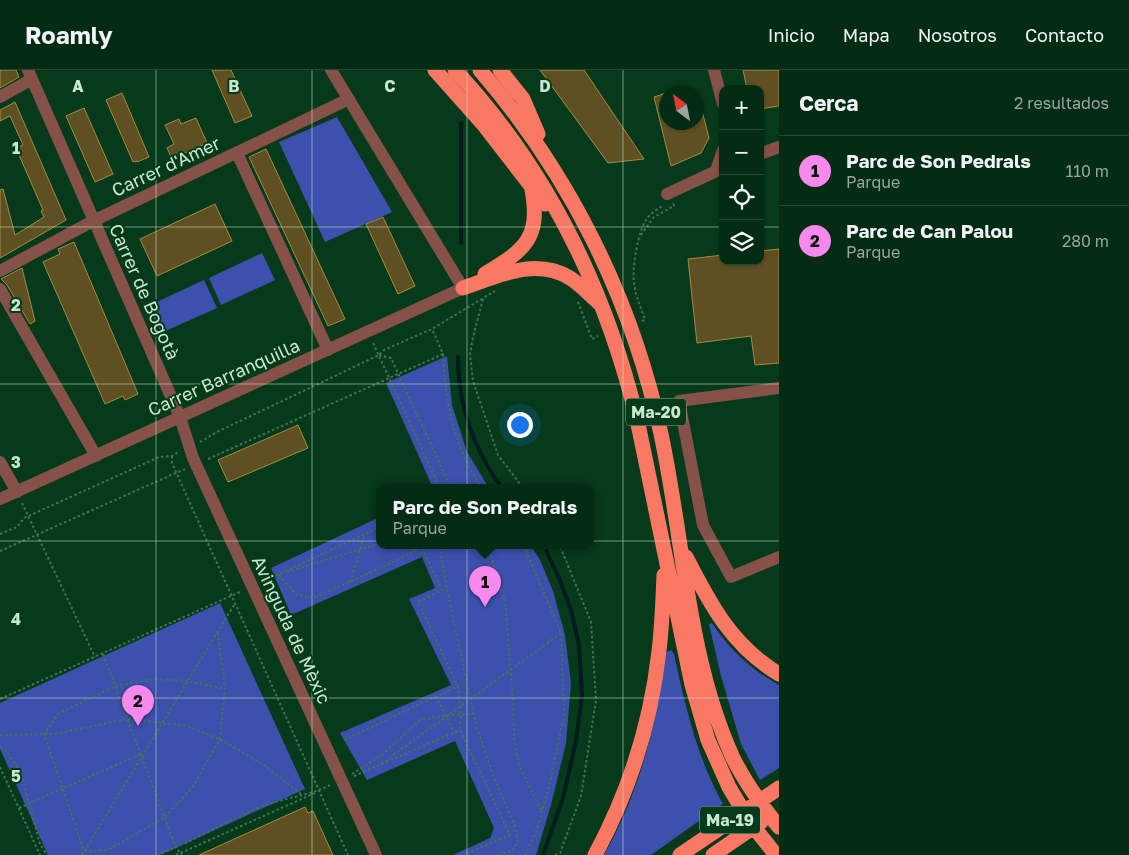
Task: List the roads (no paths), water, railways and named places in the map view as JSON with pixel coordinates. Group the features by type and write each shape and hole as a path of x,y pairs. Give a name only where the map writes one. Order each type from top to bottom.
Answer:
{"highway":[{"path":"435,70 483,124 575,242"},
{"name":"Ma-20","path":"455,70 489,108 544,186 575,242 604,307 631,393 666,553 692,685 708,740 718,765 749,821 776,855"},
{"name":"Ma-20","path":"480,70 514,111 552,166 592,235 616,286 644,365 661,435 694,624 708,687 718,719 734,758 754,793 779,827"},
{"path":"500,70 523,100 552,166"},
{"path":"463,288 503,263 528,241 536,214 531,187"},
{"path":"463,288 522,269 541,268 570,278 604,307"},
{"path":"679,542 708,598 728,629 742,646 779,674"},
{"path":"595,855 610,827 627,787 641,740 659,652 666,553"},
{"name":"Ma-19","path":"680,855 779,788"},
{"name":"Ma-19","path":"713,855 779,810"}],"street":[{"path":"331,70 463,288"},
{"path":"714,70 719,89"},
{"path":"0,97 30,75"},
{"name":"Carrer de Bogotà","path":"30,75 180,417"},
{"name":"Carrer d'Amer","path":"0,271 94,221 348,99"},
{"path":"237,153 328,350"},
{"path":"667,194 719,170"},
{"path":"0,288 96,456"},
{"name":"Carrer Barranquilla","path":"0,499 463,288"},
{"path":"779,388 679,400 703,525 731,577 779,556"},
{"name":"Avinguda de Mèxic","path":"180,417 196,464 376,855"},
{"path":"0,462 17,492"}],"waterway":[{"path":"461,123 461,243"},
{"path":"458,357 461,392 469,426 483,458 499,484"},
{"path":"543,855 563,798 576,741 582,696 579,645 571,610 545,549"}],"place":[{"name":"Parc de Son Pedrals","path":"485,607"},
{"name":"Parc de Can Palou","path":"138,726"}]}
